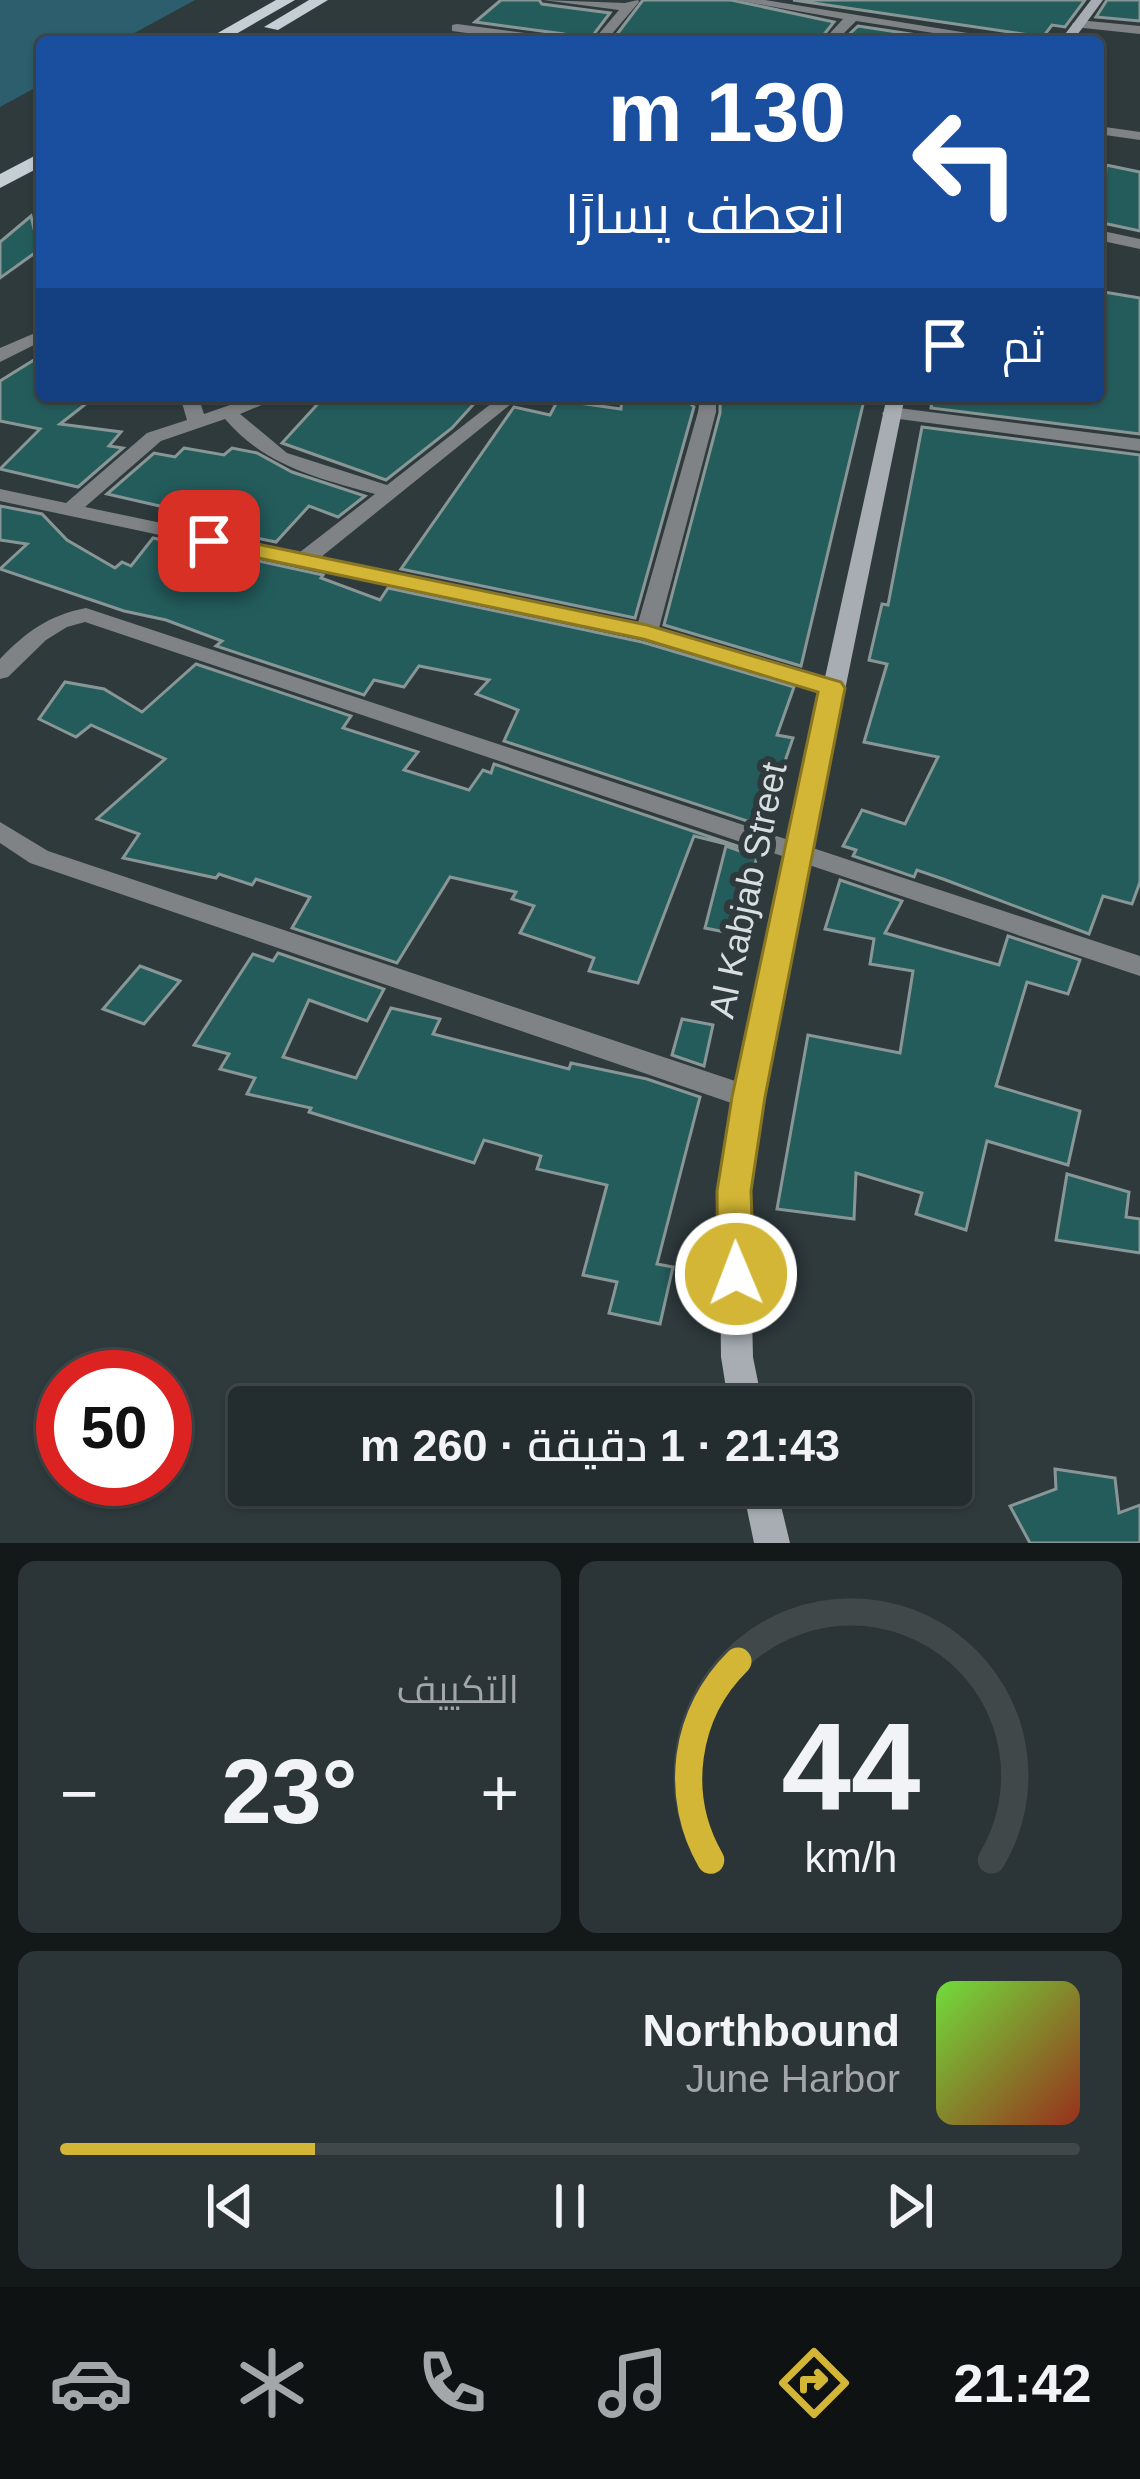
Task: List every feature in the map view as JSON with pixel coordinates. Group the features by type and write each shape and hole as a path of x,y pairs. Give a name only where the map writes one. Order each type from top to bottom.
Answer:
{"main road":[{"path":"221,36 287,0"},
{"path":"257,36 320,0"},
{"path":"1069,36 1097,0"},
{"path":"0,160 36,139"},
{"path":"0,182 36,161"},
{"name":"Al Kabjab Street","path":"742,1386 737,1357 734,1191 748,1097 894,405"},
{"path":"764,1506 772,1543"}],"street":[{"path":"549,0 631,4"},
{"path":"741,0 976,36"},
{"path":"603,36 631,4"},
{"path":"834,36 852,18"},
{"path":"1078,24 1140,30"},
{"path":"457,28 518,36"},
{"path":"1104,131 1140,136"},
{"path":"1104,236 1140,244"},
{"path":"0,357 36,336"},
{"path":"191,402 197,422"},
{"path":"70,510 141,445 257,402"},
{"path":"302,561 504,402"},
{"path":"647,632 709,402"},
{"path":"894,405 1140,445"},
{"path":"229,412 252,442 277,457 387,491"},
{"path":"0,495 647,632 832,688"},
{"path":"0,671 45,627 62,617 86,615 1140,966"},
{"path":"0,831 39,857 748,1097"}],"shaded area":[{"path":"0,0 195,0 129,36 36,36 36,87 0,107"}],"building":[{"path":"501,0 539,0 610,13 593,36 475,22"},
{"path":"643,0 731,0 834,22 823,36 616,36"},
{"path":"793,0 1085,0 1065,27 1052,25 1044,36"},
{"path":"1107,0 1140,0 1140,21 1096,17"},
{"path":"858,26 924,36 847,36"},
{"path":"1106,165 1140,172 1140,231 1104,223"},
{"path":"31,216 36,252 0,278 0,242"},
{"path":"1104,292 1140,298 1140,434 931,408 932,402 1104,402"},
{"path":"36,359 36,402 88,402 60,424 121,432 109,446 123,448 78,487 0,469 40,429 0,421 0,381"},
{"path":"320,402 476,402 452,428 386,480 282,443"},
{"path":"557,402 621,409 622,402 689,402 694,407 635,618 401,569 514,407 550,415"},
{"path":"720,402 864,402 801,666 664,625"},
{"path":"922,427 1140,455 1140,882 1132,904 1103,896 1089,934 917,870 914,877 853,856 856,850 843,846 862,810 905,824 938,757 864,742 887,664 869,660 882,604 888,605"},
{"path":"184,448 224,455 232,448 257,453 292,472 365,496 338,517 309,506 276,542 169,520 177,510 107,494 154,453 175,457"},
{"path":"0,506 42,514 67,540 115,568 122,562 131,566 153,538 323,575 321,578 380,600 388,588 642,642 794,687 777,735 793,738 773,796 768,795 756,824 504,741 518,710 476,694 489,680 419,666 404,687 374,680 364,695 216,646 222,641 166,620 124,611 0,569 27,544 0,540"},
{"path":"196,664 351,716 343,728 418,752 404,770 469,790 483,770 491,773 494,764 746,849 694,836 638,983 589,971 594,958 520,933 534,906 512,899 516,892 450,877 397,963 292,928 310,897 256,879 252,885 219,874 216,878 123,858 139,834 97,819 165,759 91,725 76,737 39,719 65,682 104,689 142,712"},
{"path":"726,846 757,857 735,934 705,928"},
{"path":"840,880 902,901 885,933 999,965 1008,936 1080,960 1068,994 1027,982 996,1086 1080,1111 1068,1165 987,1141 966,1230 916,1214 922,1193 856,1173 854,1219 777,1209 808,1035 900,1053 913,971 870,964 874,939 825,929"},
{"path":"278,953 384,989 367,1021 309,1000 283,1057 356,1078 391,1008 440,1019 433,1034 569,1069 571,1063 647,1079 700,1097 657,1264 673,1267 660,1324 609,1313 617,1282 583,1275 607,1185 537,1169 541,1156 484,1140 474,1163 309,1112 311,1108 247,1094 255,1078 220,1069 229,1054 194,1045 253,954 273,961"},
{"path":"140,966 180,981 144,1024 103,1009"},
{"path":"682,1019 713,1025 704,1066 672,1055"},
{"path":"1067,1174 1129,1192 1126,1217 1140,1219 1140,1253 1056,1240"},
{"path":"1055,1469 1115,1478 1119,1513 1140,1505 1140,1543 1030,1543 1010,1506 1056,1489"}],"route":[{"path":"209,541 647,632 832,688 748,1097 734,1191 736,1274"}]}
